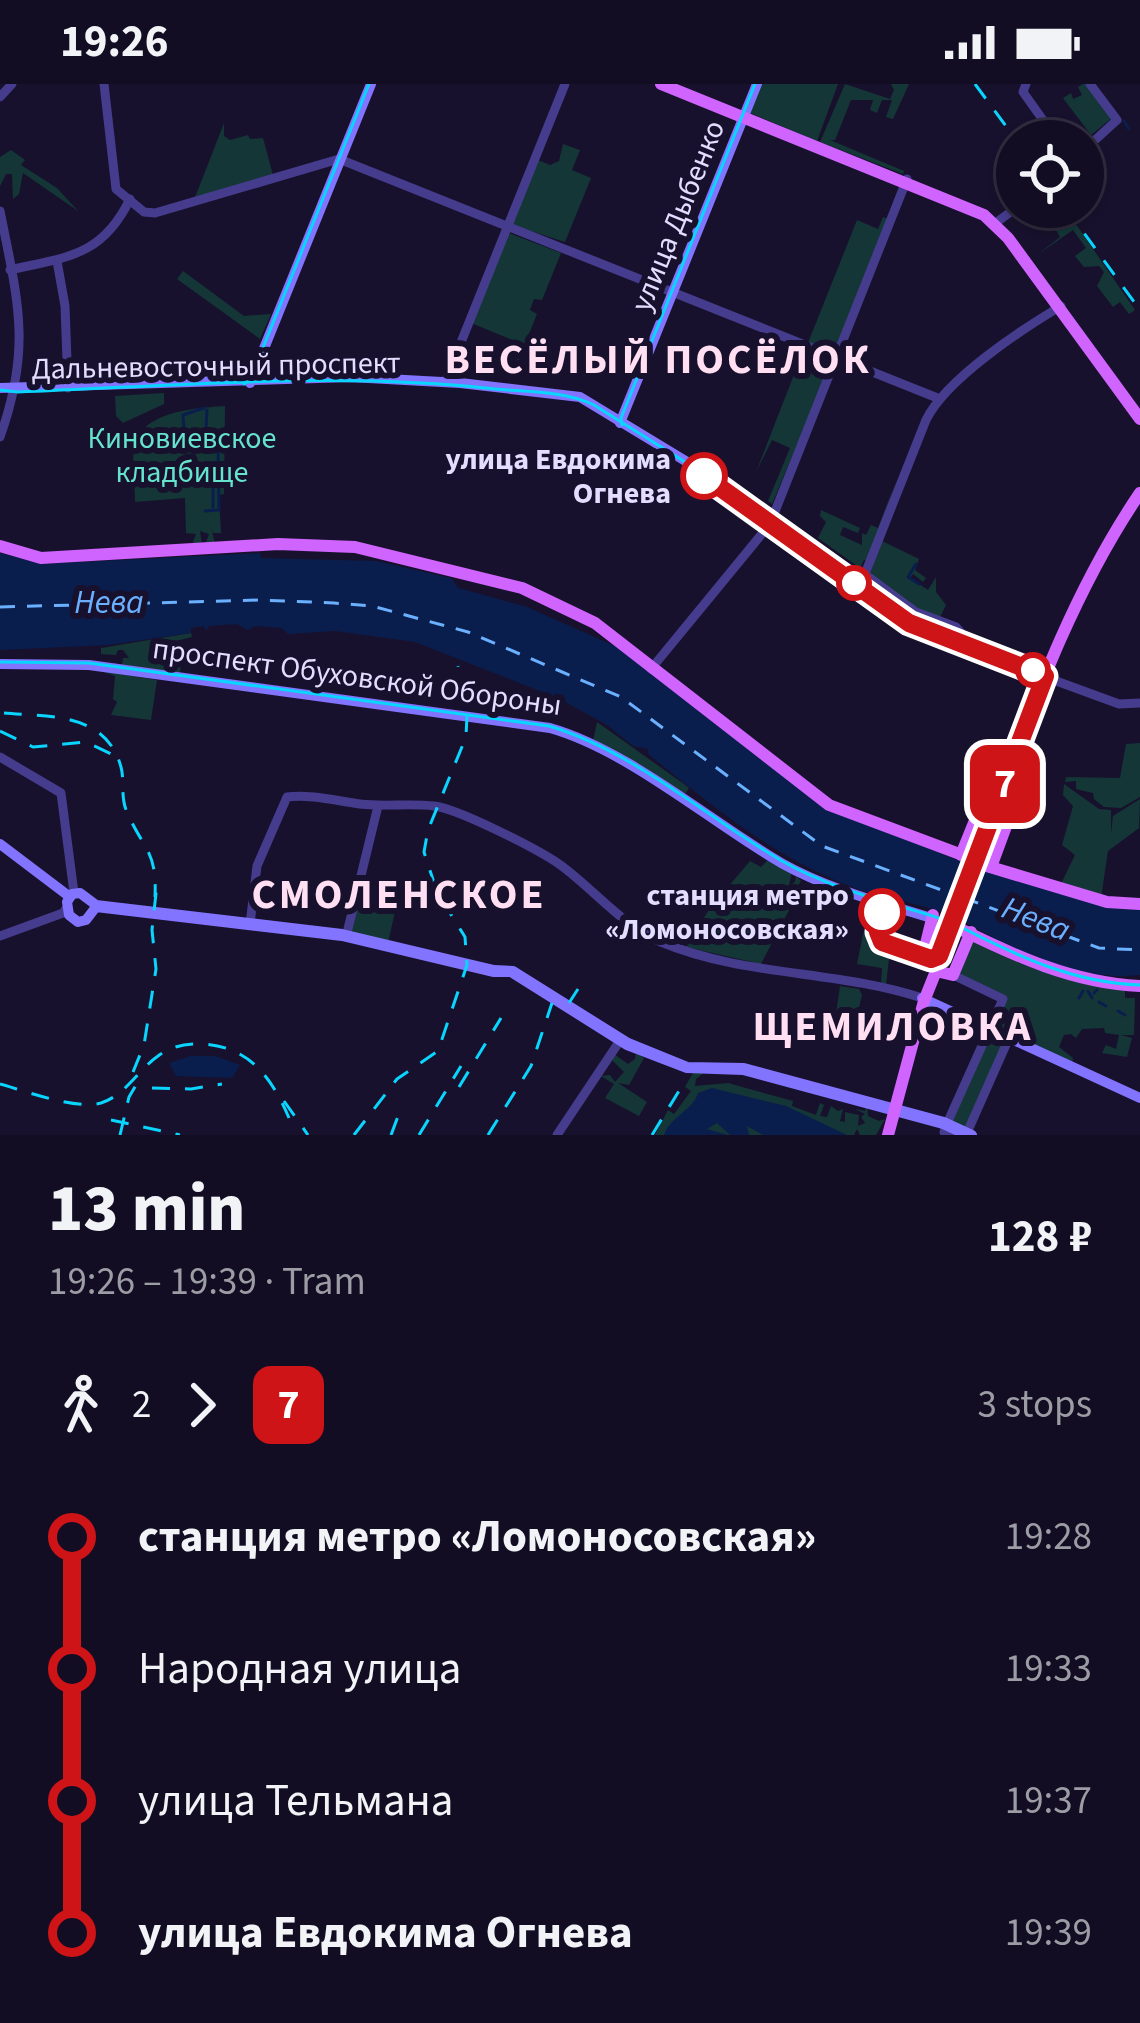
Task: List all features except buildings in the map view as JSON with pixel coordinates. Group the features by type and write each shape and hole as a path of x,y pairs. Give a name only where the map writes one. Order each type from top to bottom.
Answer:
{"main road":[{"path":"249,382 368,84"},
{"path":"661,84 972,205 996,221"},
{"path":"670,84 742,115"},
{"name":"улица Дыбенко","path":"619,422 755,84"},
{"path":"907,180 993,221 1038,277"},
{"path":"1001,228 1140,417"},
{"name":"Дальневосточный проспект","path":"9,392 350,377 572,395 596,404 619,422"},
{"name":"Дальневосточный проспект","path":"249,382 354,382 577,401 730,488 770,522 912,622 1047,675"},
{"name":"Дальневосточный проспект","path":"9,392 138,388"},
{"path":"886,1134 923,1000 1047,675 1090,575 1140,496"},
{"path":"0,547 41,557 278,544 355,547 522,589 596,626 828,806 1107,902 1140,903"},
{"name":"Дальневосточный проспект","path":"862,583 910,625 1047,675"},
{"name":"проспект Обуховской Обороны","path":"0,662 89,662 520,719 574,734 777,860 854,896 942,947 1017,956 1140,985"},
{"path":"977,860 1008,820 999,800"},
{"path":"977,860 980,808 999,800"},
{"path":"0,845 77,901 347,936 513,971 621,1040 687,1068 741,1069 968,1134"},
{"path":"923,1000 1140,1099"}],"street":[{"path":"0,97 13,84"},
{"path":"105,84 118,191 147,213 339,159 939,398"},
{"path":"445,382 564,84"},
{"path":"1090,84 1117,120 1104,132"},
{"path":"1024,86 1045,120"},
{"path":"651,668 770,522 907,180"},
{"path":"11,270 95,247 129,200"},
{"path":"0,215 21,354 0,435"},
{"path":"57,261 65,306 68,388"},
{"path":"862,583 926,419 939,398 1059,307"},
{"name":"Дальневосточный проспект","path":"1047,675 1119,704 1140,702"},
{"path":"0,757 62,794 77,901 63,913 0,936"},
{"path":"251,923 259,862 290,798 440,809 551,862 617,917 661,944 754,971 861,985 923,1000"},
{"path":"347,936 377,807"},
{"path":"942,947 1003,998 947,1129"},
{"path":"968,1134 1008,1039"},
{"path":"557,1135 621,1040"}],"green space":[{"path":"758,84 838,84 817,141 750,113"},
{"path":"845,84 890,99 891,84 909,84 893,119 886,117 892,100 882,100 877,113 870,110 873,100 851,100 835,140 830,140 903,174 820,142"},
{"path":"1089,84 1112,118 1104,124 1104,120 1080,120 1063,98 1071,93 1073,99 1082,95 1078,87"},
{"path":"224,123 224,136 230,140 248,135 263,138 273,175 194,200"},
{"path":"563,144 580,150 572,170 591,178 565,242 512,225 538,160 550,165 559,161"},
{"path":"11,150 25,160 21,165 57,188 78,211 23,173 19,194 13,199 12,174 6,174 0,186 0,157"},
{"path":"883,217 889,219 836,351 808,343 857,220 878,229"},
{"path":"1055,228 1079,228 1135,310 1129,314 1120,302 1113,307 1097,286 1104,272 1099,266 1084,267 1075,256 1086,248 1073,230 1037,255 1060,237"},
{"path":"506,232 561,253 542,300 534,299 530,310 537,314 512,376 522,344 471,323"},
{"path":"183,271 244,316 271,314 260,339 177,279"},
{"path":"804,349 832,362 772,504 768,501 790,448 772,440 756,472"},
{"path":"164,393 164,404 123,423 116,416 115,396"},
{"name":"Киновиевское кладбище","path":"225,406 221,533 213,533 211,527 215,544 205,545 209,534 200,531 202,545 192,545 196,534 186,533 185,498 135,502 135,445 159,418"},
{"path":"897,478 868,561 860,568 818,538 826,522 821,510 860,528 858,533 843,527 840,535 862,545 862,533 866,535 871,525 878,528"},
{"path":"882,541 919,559 915,570 926,578 923,582 913,574 910,578 928,590 936,577 936,592 946,605 940,617 917,609 870,574"},
{"path":"191,633 192,637 176,641 176,648 182,648 180,673 122,665 123,658 129,658 123,650 116,655 101,654 101,648"},
{"path":"101,671 157,680 151,720 111,715 117,702 113,699 115,676"},
{"path":"597,722 689,788 685,794 593,741"},
{"path":"1140,743 1140,797 1121,808 1104,807 1093,793 1076,789 1076,781 1065,782 1066,777 1120,778 1126,744"},
{"path":"1064,784 1099,809 1111,810 1111,834 1113,816 1140,799 1139,828 1108,851 1101,898 1060,886 1075,855 1062,845 1073,806 1063,795"},
{"path":"770,858 773,864 792,871 789,886 796,876 801,881 796,889 791,888 798,893 761,964 686,947 710,908 750,861 761,867"},
{"path":"361,888 398,898 388,943 351,934"},
{"path":"873,915 878,920 877,941 890,950 886,985 881,985 882,968 857,964 863,934"},
{"path":"971,939 1128,990 1125,998 1135,998 1134,1035 1121,1035 1132,1038 1127,1057 1102,1053 1106,1045 1116,1049 1119,1035 1105,1033 1104,1028 1082,1029 1076,1038 1064,1035 1059,1047 1073,1058 1072,1065 992,1027 1005,1005 958,975"},
{"path":"840,986 859,989 856,1020 877,1023 874,1042 859,1045 833,1034"},
{"path":"990,1034 1006,1041 967,1128 950,1122"},
{"path":"636,1053 644,1058 629,1085 618,1083 647,1102 639,1116 605,1098 614,1084 601,1076 610,1075 615,1082 624,1072 611,1059 614,1054 628,1064"},
{"path":"694,1071 705,1072 695,1086 728,1083 793,1101 792,1106 816,1115 820,1103 824,1105 820,1116 827,1117 831,1106 843,1109 840,1121 845,1122 845,1112 859,1115 858,1126 865,1123 861,1117 865,1114 855,1109 865,1111 867,1105 868,1116 885,1119 876,1135 860,1135 857,1129 854,1135 655,1135 668,1110 674,1114 691,1091 685,1087"}],"water":[{"name":"Нева","path":"0,553 42,564 260,553 261,558 376,561 451,578 458,588 527,607 617,647 823,806 967,864 1140,907 1140,975 1093,974 1046,961 950,915 826,876 746,830 648,754 648,749 633,746 607,725 558,698 415,642 335,631 288,634 282,628 255,626 248,630 237,624 108,645 0,650"},
{"path":"191,1056 215,1056 240,1065 232,1078 176,1076 169,1063"},
{"path":"712,1088 786,1106 847,1135 763,1135 747,1126 749,1135 730,1135 717,1123 707,1129 728,1135 664,1135 698,1093"}],"waterway":[{"path":"1124,121 1129,129"},
{"path":"184,431 183,415 204,408"},
{"path":"206,430 207,410"},
{"path":"186,448 203,447 204,432 187,432"},
{"path":"205,446 223,447"},
{"path":"205,511 219,510 218,447"},
{"path":"213,485 213,507"},
{"path":"916,564 908,577 919,584"},
{"path":"1094,993 1097,990"},
{"path":"1079,998 1083,991"},
{"path":"1088,991 1092,998"},
{"path":"1099,1002 1106,1006"},
{"path":"1118,1011 1125,1015"}],"ferry route":[{"path":"0,607 260,600 334,603 372,606 468,632 621,697 822,846 955,895"},
{"path":"964,898 1099,948 1140,950"}],"tram line":[{"path":"244,384 250,380 369,84"},
{"path":"622,425 755,84"},
{"path":"0,390 376,381 546,393 594,405 725,487 907,621 1045,675 939,957 930,960 880,942 882,909 889,904"},
{"name":"7","path":"704,476 909,623 1045,676 939,956 931,959 882,942 878,932 882,912"},
{"path":"0,662 89,663 549,726 611,751 802,871 948,921"},
{"path":"957,925 1068,973 1140,985"}],"railway":[{"path":"975,84 1002,120"},
{"path":"1080,228 1140,310"},
{"path":"354,1135 397,1079 438,1051 467,965 465,937 437,892 424,852 428,830 466,737 458,666"},
{"path":"4,713 74,721 103,736 114,749 125,806 152,860 155,897"},
{"path":"0,731 33,747 86,742 111,754"},
{"path":"133,1072 144,1045 156,969 152,930 157,884"},
{"path":"569,1003 578,989"},
{"path":"488,1135 531,1066 552,1003"},
{"path":"459,1087 501,1018"},
{"path":"0,1084 65,1102 101,1103 118,1094 163,1053 203,1044 234,1051 257,1067 289,1118"},
{"path":"419,1135 461,1066"},
{"path":"120,1135 129,1097 139,1080"},
{"path":"152,1088 222,1084"},
{"path":"652,1135 682,1086"},
{"path":"284,1101 308,1135"},
{"path":"391,1135 400,1111"},
{"path":"111,1120 180,1135"}],"place":[{"name":"улица Евдокима Огнева","path":"704,476"},
{"name":"станция метро «Ломоносовская»","path":"882,912"}],"district":[{"name":"ВЕСЁЛЫЙ ПОСЁЛОК","path":"658,360"},
{"name":"СМОЛЕНСКОЕ","path":"399,895"},
{"name":"ЩЕМИЛОВКА","path":"893,1027"}]}
